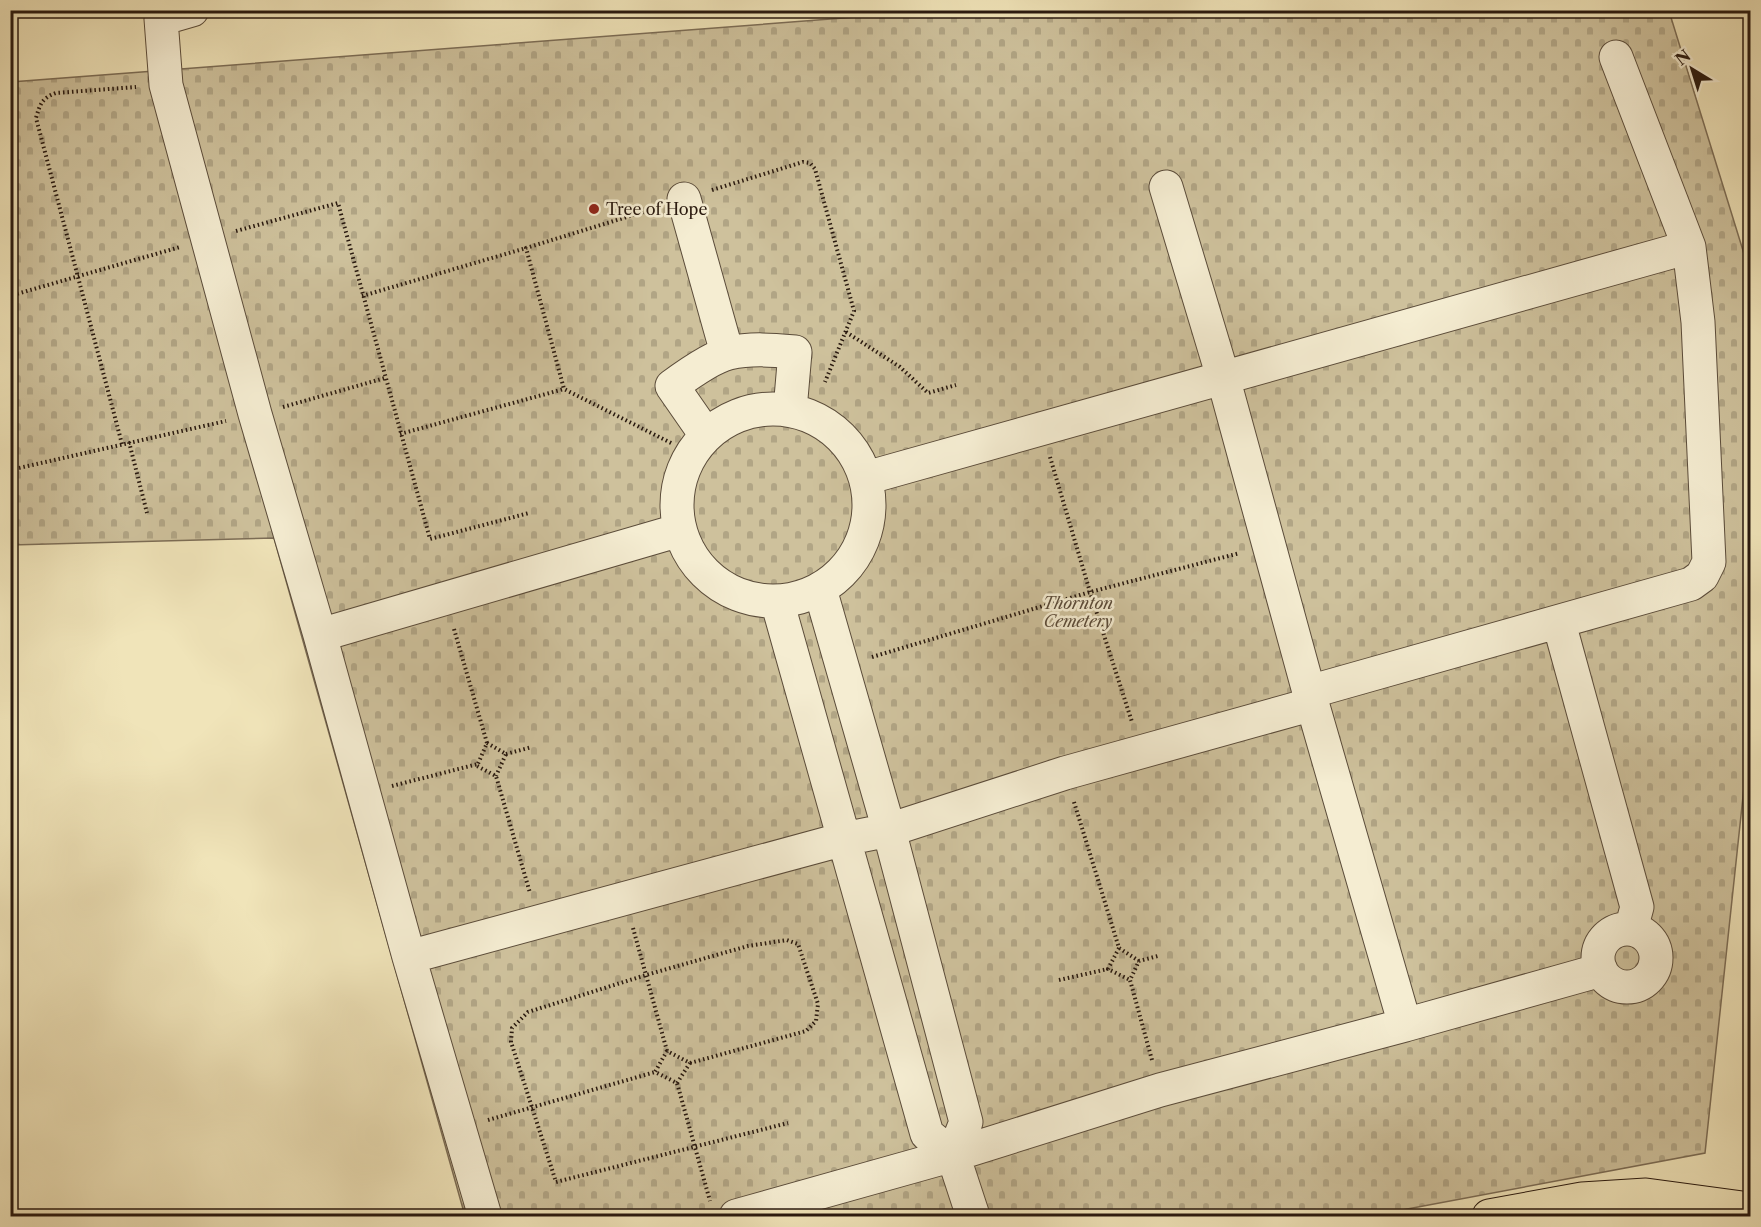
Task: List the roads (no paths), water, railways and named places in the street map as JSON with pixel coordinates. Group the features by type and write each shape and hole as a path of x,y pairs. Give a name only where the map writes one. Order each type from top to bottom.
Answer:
{"main road":[{"path":"1489,1216 1582,1199 1646,1195 1750,1209"}],"lane":[{"path":"192,10 161,19 166,85 255,414 320,634 409,957 485,1216"},
{"path":"409,957 844,839 889,830 1065,773 1691,584 1702,576 1709,562 1698,322 1689,247 1616,57"},
{"path":"1166,187 1223,376 1311,698 1405,1025"},
{"path":"684,199 727,353"},
{"path":"866,478 1689,247"},
{"path":"697,444 672,386 688,374 727,353 759,349 795,352 800,413"},
{"path":"764,408 800,413 826,424 845,441 859,462 866,478 869,510 862,541 845,568 820,588 799,597 777,601 748,598 710,578 684,544 676,507 679,483 697,444 718,425 764,408"},
{"path":"320,634 680,530"},
{"path":"820,588 889,830 966,1122 953,1155"},
{"path":"777,601 927,1134 953,1155 973,1216"},
{"path":"1559,623 1637,907 1631,929"},
{"path":"1631,929 1647,937 1654,945 1656,964 1647,980 1639,985 1623,987 1605,978 1598,963 1598,953 1608,937 1616,931 1631,929"},
{"path":"723,1211 953,1155 1160,1089 1405,1025 1601,970"}],"place":[{"name":"Tree of Hope","path":"594,209"}],"park label":[{"name":"Thornton Cemetery","path":"1078,612"}]}
